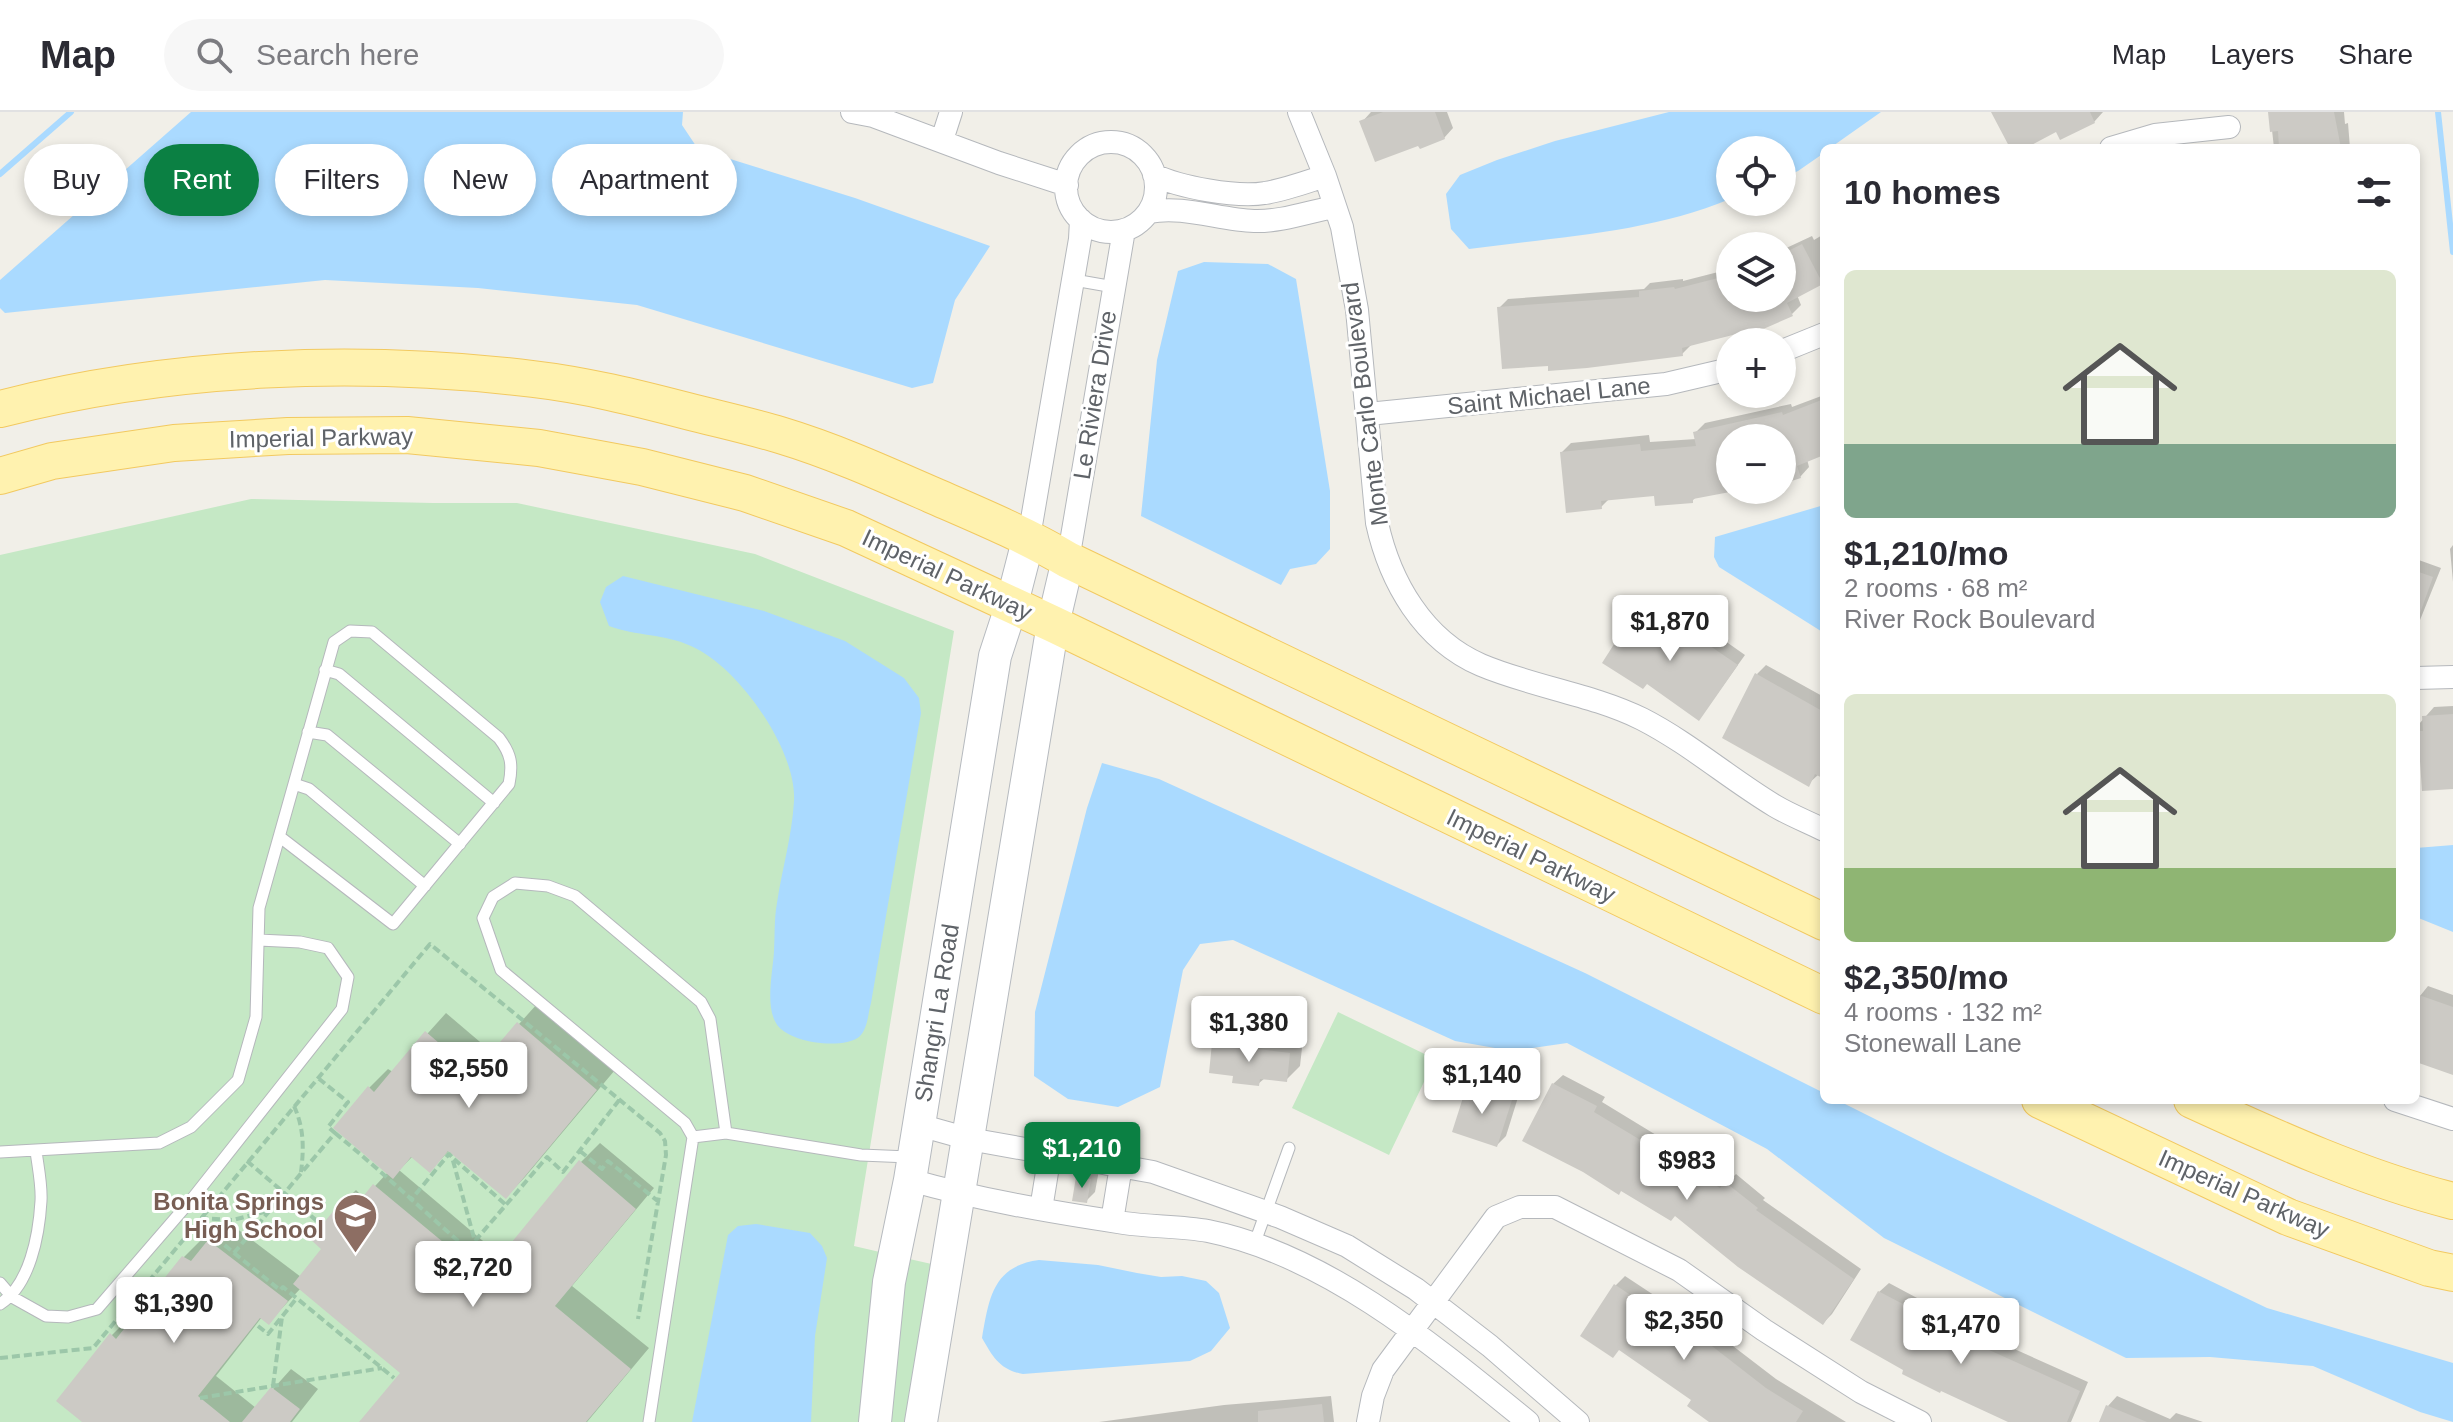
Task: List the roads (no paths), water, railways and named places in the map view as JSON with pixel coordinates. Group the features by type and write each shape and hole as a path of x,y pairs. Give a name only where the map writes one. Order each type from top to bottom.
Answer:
{"main road":[{"path":"0,409 49,396 170,378 286,369 405,370 535,379 640,399 780,435 863,464 1029,537 1068,560 1820,920"},
{"name":"Imperial Parkway","path":"0,476 52,461 174,443 288,436 407,435 539,448 642,467 745,493 846,528 1053,624 1820,994"},
{"name":"Imperial Parkway","path":"2048,1104 2288,1217 2429,1268 2453,1273"},
{"path":"2201,1104 2400,1188 2453,1201"}],"street":[{"path":"852,112 873,116 1067,185 1077,159 1087,149 1100,143 1127,145 1139,152 1154,175 1154,200 1149,212 1134,226 1109,232 1081,220"},
{"path":"942,140 951,112"},
{"name":"Monte Carlo Boulevard","path":"1299,112 1342,227 1357,310 1377,523 1383,548 1395,578 1424,623 1442,642 1482,665 1601,702 1644,720 1776,806 1820,828"},
{"path":"2125,144 2155,135 2229,129"},
{"path":"1154,175 1166,181 1254,195 1325,176"},
{"name":"Le Riviera Drive","path":"1029,537 1074,280 1081,220 1068,197 1067,185"},
{"path":"1149,212 1172,210 1237,220 1267,221 1334,207"},
{"name":"Le Riviera Drive","path":"1068,560 1124,230"},
{"path":"1796,345 1820,336"},
{"name":"Saint Michael Lane","path":"1368,414 1666,384 1716,372"},
{"name":"Shangri La Road","path":"875,1422 889,1282 914,1154 995,656 1029,537"},
{"path":"921,1422 1053,624 1068,560"},
{"path":"2420,678 2453,677"},
{"path":"2407,1104 2453,1119"},
{"path":"914,1154 969,1139 1153,1172 1266,1211 1347,1246 1432,1301 1578,1422"},
{"path":"914,1154 960,1195 1112,1221 1207,1231 1287,1257 1370,1302 1528,1422"},
{"path":"1041,1209 1050,1154"},
{"path":"1112,1221 1121,1166"},
{"path":"1368,1422 1373,1396 1383,1370 1496,1217 1520,1207 1555,1207 1679,1270 1849,1385 1920,1422"}],"lane":[{"path":"1074,280 1114,287"},
{"path":"0,1152 159,1143 191,1127 238,1080 256,1017 259,908 334,642 350,631 372,632 499,738 510,752 513,768 509,784 393,924 280,837"},
{"path":"325,670 339,674 494,803"},
{"path":"308,732 327,735 460,844"},
{"path":"294,784 309,789 425,886"},
{"path":"649,1422 693,1137 685,1123 501,970 483,918 493,897 515,883 548,886 575,896 701,1002 710,1019 726,1133"},
{"path":"0,1283 12,1297 46,1316 68,1317 97,1309 192,1199 342,1009 348,977 328,948 300,942 259,940"},
{"path":"693,1137 726,1133 861,1155 914,1154"},
{"path":"1254,1245 1289,1148"},
{"path":"0,1304 12,1297 32,1257 41,1200 36,1151"}],"water":[{"path":"191,112 683,112 682,125 695,144 552,144 552,216 737,216 737,161 855,198 990,246 955,300 933,383 912,388 637,305 478,288 325,280 5,313 0,308 0,280 73,216 128,216 128,167 144,153 144,216 259,216 259,144 155,144"},
{"path":"1669,112 1881,112 1836,144 1820,144 1820,156 1796,172 1796,136 1716,136 1716,204 1699,210 1635,227 1469,249 1451,229 1446,194 1460,175 1555,141"},
{"path":"1204,262 1268,264 1296,279 1330,491 1330,549 1316,564 1290,569 1281,585 1141,516 1157,360 1178,271"},
{"path":"1820,506 1820,630 1719,567 1714,557 1715,537"},
{"path":"623,576 764,611 845,641 904,678 919,698 921,713 871,1003 866,1025 859,1037 828,1044 803,1040 782,1030 776,1023 770,998 775,915 794,801 786,758 775,735 745,690 709,656 681,642 609,626 600,602 606,587"},
{"path":"1102,763 1159,779 1585,973 1820,1091 1820,1104 1845,1104 2267,1308 2453,1363 2453,1422 2420,1412 2313,1366 2210,1357 2126,1358 1884,1238 1767,1149 1567,1043 1512,1051 1455,1041 1233,940 1200,944 1183,970 1160,1087 1118,1107 1068,1099 1034,1076 1035,1012 1087,808"},
{"path":"2453,845 2453,932 2420,919 2420,848"},
{"path":"756,1224 810,1233 822,1246 827,1258 815,1336 811,1422 692,1422 728,1235 738,1226"},
{"path":"1039,1260 1098,1265 1161,1277 1182,1276 1206,1281 1219,1293 1230,1328 1211,1351 1190,1361 1023,1374 1015,1372 998,1362 982,1338 987,1310 1003,1277 1024,1263"}],"waterway":[{"path":"0,174 71,112"},
{"path":"2438,112 2453,252"}],"place":[{"name":"Bonita Springs High School","path":"355,1255"}]}
